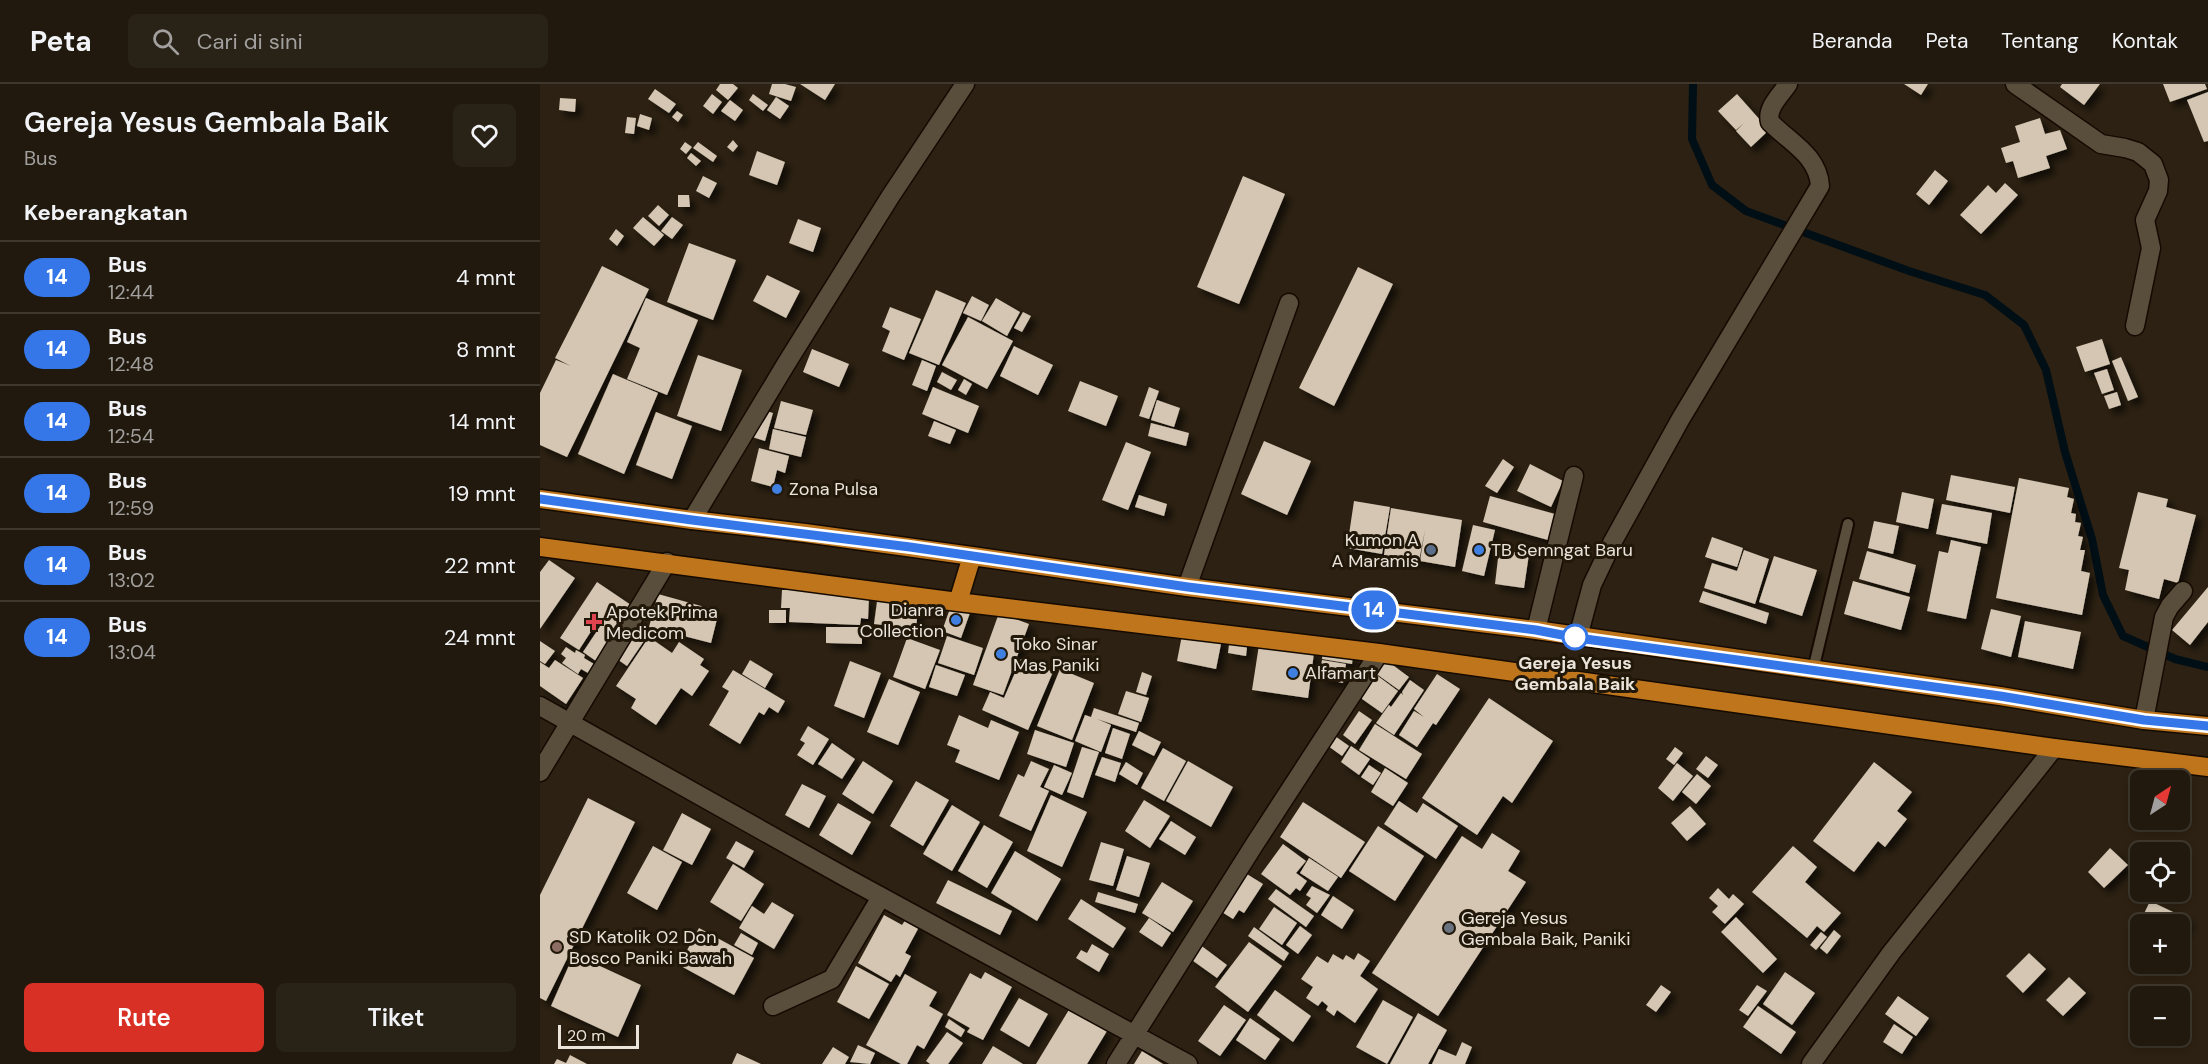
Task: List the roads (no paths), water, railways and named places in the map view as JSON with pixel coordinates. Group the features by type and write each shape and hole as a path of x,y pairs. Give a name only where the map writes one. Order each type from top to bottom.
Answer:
{"highway":[{"path":"540,499 805,533 1188,587 1536,630 1578,638 2000,696 2144,720 2208,726"},
{"path":"540,547 958,602 1379,653 2054,748 2208,767"},
{"path":"958,602 972,556"}],"street":[{"path":"692,520 786,363 890,197 965,84"},
{"path":"1578,638 1585,603 1612,543 1680,420 1820,186 1819,177 1809,157 1770,122 1768,114 1788,84"},
{"path":"2014,84 2101,144 2138,152 2153,164 2158,180 2158,191 2145,220 2151,248 2135,326"},
{"path":"1188,587 1289,303"},
{"path":"1536,630 1574,476"},
{"path":"540,772 667,562"},
{"path":"2144,720 2164,617 2183,591"},
{"path":"1116,1064 1379,653"},
{"path":"540,706 881,897 1188,1064"},
{"path":"1810,1064 1892,953 2054,748"},
{"path":"773,1006 832,979 881,897"}],"lane":[{"path":"1813,670 1848,524"}],"waterway":[{"path":"1693,84 1692,139 1712,185 1746,211 1909,271 1985,295 2024,325 2046,370 2065,452 2092,539 2103,595 2123,636 2175,659 2208,667"}],"place":[{"name":"Zona Pulsa","path":"777,489"},
{"name":"Kumon A A Maramis","path":"1431,550"},
{"name":"TB Semngat Baru","path":"1479,550"},
{"name":"Dianra Collection","path":"956,620"},
{"name":"Apotek Prima Medicom","path":"594,622"},
{"name":"Gereja Yesus Gembala Baik","path":"1575,637"},
{"name":"Toko Sinar Mas Paniki","path":"1001,654"},
{"name":"Alfamart","path":"1293,673"},
{"name":"Gereja Yesus Gembala Baik, Paniki","path":"1449,928"},
{"name":"SD Katolik 02 Don Bosco Paniki Bawah","path":"557,947"}]}
